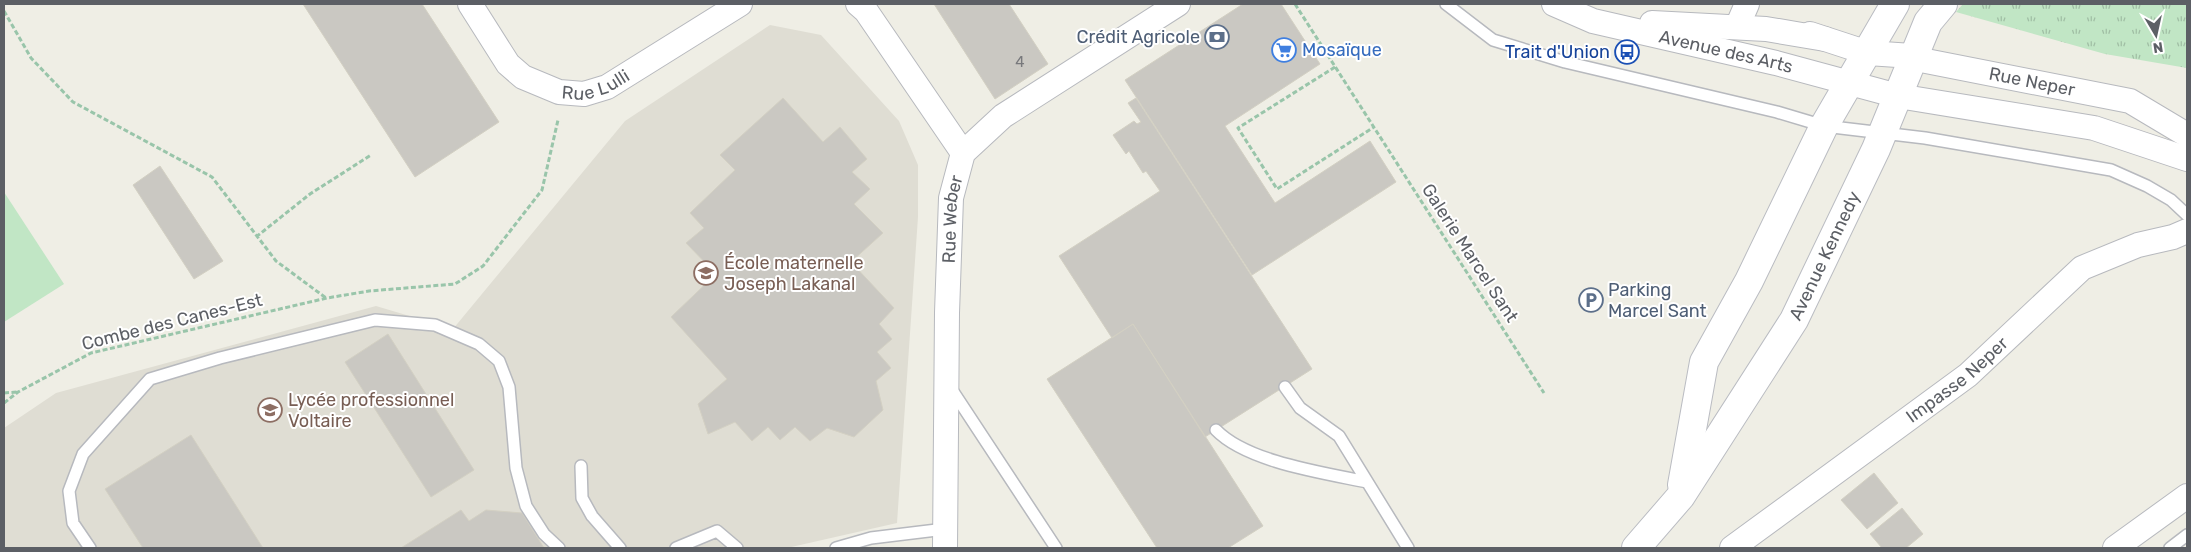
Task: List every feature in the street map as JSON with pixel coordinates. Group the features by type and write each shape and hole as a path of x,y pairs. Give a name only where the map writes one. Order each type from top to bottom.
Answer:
{"main road":[{"path":"1680,496 1704,362 1749,281 1824,126 1848,81 1868,53 1881,27 1896,4"},
{"name":"Avenue Kennedy","path":"1636,548 1680,496 1794,320 1883,132 1912,56 1928,22 1942,4"}],"street":[{"name":"Rue Lulli","path":"470,4 508,64 523,77 559,92 584,94 607,86 740,4"},
{"path":"858,4 866,11 963,153"},
{"name":"Rue Weber","path":"945,538 946,381 951,198 963,153 1003,116 1178,4"},
{"path":"1554,4 1593,21 1732,39 1810,34 1849,46 1881,27"},
{"path":"1732,39 1746,4"},
{"path":"1810,34 1868,53"},
{"name":"Avenue des Arts","path":"1732,39 1848,81 1898,96"},
{"name":"Rue Neper","path":"1868,53 1912,56 1926,61 2130,101 2187,135"},
{"name":"Rue Neper","path":"1898,96 2094,128 2187,159"},
{"name":"Impasse Neper","path":"1732,548 1968,375 2082,268 2138,245 2174,237 2187,231"},
{"path":"2114,548 2187,496"}],"lane":[{"path":"1446,4 1493,40 1565,62 1777,112 1824,126 1883,132 2111,170 2147,186 2171,200 2187,215"},
{"path":"90,548 73,523 69,491 83,454 150,379 220,358 375,320 435,325 479,344 499,361 509,387 516,468 526,506 544,534 559,548"},
{"path":"946,381 1056,548"},
{"path":"1285,387 1300,408 1339,436 1408,548"},
{"path":"1216,430 1227,441 1276,461 1367,482"},
{"path":"581,466 582,498 592,516 620,548"},
{"path":"676,548 717,531 737,548"},
{"path":"2170,548 2187,535"},
{"path":"836,548 871,538 945,538"}],"path":[{"name":"Galerie Marcel Sant","path":"1295,4 1544,393"},
{"path":"4,10 31,58 73,102 212,177 256,238 276,261 327,298"},
{"path":"1335,67 1238,128 1277,190 1374,127"},
{"name":"Combe des Canes-Est","path":"4,403 18,392 91,353 327,298 368,291 455,284 483,266 542,190 560,115"},
{"path":"256,238 310,194 371,155"},
{"path":"4,393 18,392"}],"shaded area":[{"name":"École maternelle Joseph Lakanal","path":"770,25 821,35 899,121 918,165 918,217 897,523 787,548 4,548 4,428 56,393 376,306 453,329 625,121"}],"green space":[{"path":"1963,4 2187,4 2187,68 2105,54 1956,12"},
{"path":"4,192 64,284 4,322"}],"building":[{"path":"303,4 422,4 499,122 415,177"},
{"path":"934,4 1009,4 1048,64 995,99"},
{"path":"1243,4 1281,4 1320,64 1225,126 1275,203 1370,141 1396,182 1252,275 1125,80"},
{"path":"783,98 823,142 840,127 867,159 852,172 870,189 854,204 883,233 851,262 894,308 879,324 892,339 877,352 891,368 876,381 883,410 854,437 827,428 810,441 795,427 780,440 768,427 752,441 735,422 708,434 698,404 727,379 671,317 716,274 686,243 704,228 690,213 735,170 720,155"},
{"path":"1136,98 1312,369 1205,437 1133,324 1112,338 1059,256 1160,191 1146,171 1143,173 1129,151 1126,154 1113,135 1134,121 1137,124 1141,122 1128,103"},
{"path":"160,166 223,261 194,279 133,185"},
{"path":"1133,324 1263,526 1228,548 1157,548 1047,379"},
{"path":"388,334 474,470 431,497 345,362"},
{"path":"191,435 263,548 143,548 105,489"},
{"path":"1874,473 1898,503 1867,529 1841,500"},
{"path":"1902,508 1923,534 1906,548 1882,548 1870,534"},
{"path":"461,510 469,521 486,510 522,513 544,548 401,548"}],"place":[{"name":"Crédit Agricole","path":"1217,37"},
{"name":"Mosaïque","path":"1284,50"},
{"name":"Trait d'Union","path":"1627,52"},
{"name":"École maternelle Joseph Lakanal","path":"706,273"},
{"name":"Parking Marcel Sant","path":"1591,300"},
{"name":"Lycée professionnel Voltaire","path":"270,410"}]}
